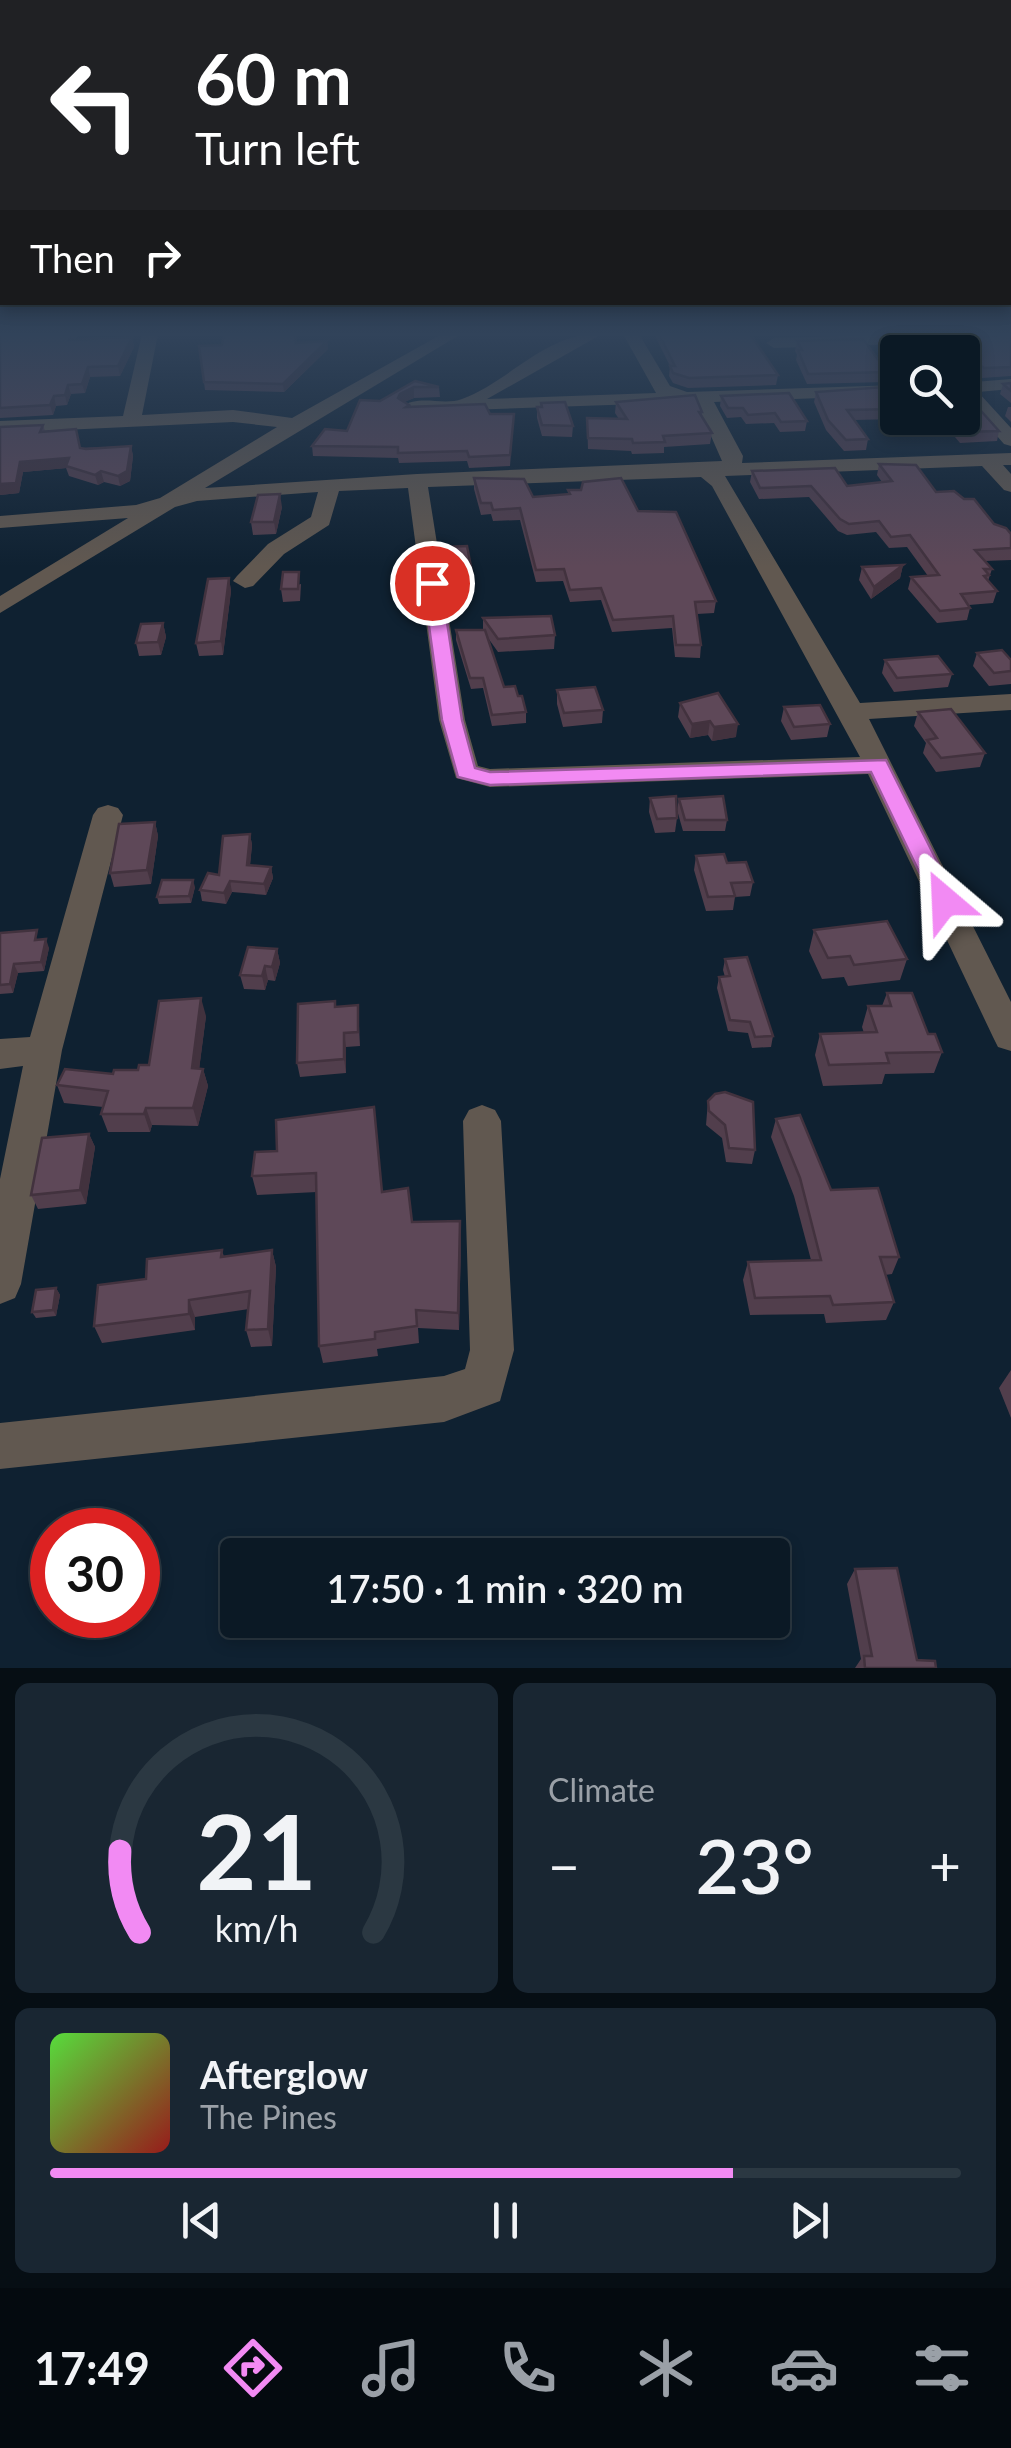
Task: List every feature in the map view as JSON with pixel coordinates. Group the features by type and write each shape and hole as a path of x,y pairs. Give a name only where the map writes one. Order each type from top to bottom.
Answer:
{"street":[{"path":"131,421 133,412"},
{"path":"0,606 317,412"},
{"path":"705,412 733,456 732,464 716,470"},
{"path":"986,412 1011,440"},
{"path":"0,427 233,416 296,424"},
{"path":"987,460 1011,486"},
{"path":"0,522 137,511 196,495 330,485 1011,460"},
{"path":"716,470 852,712 1011,1037"},
{"path":"417,480 452,720 466,772 490,778 878,765"},
{"path":"244,582 276,549 320,520 330,485"},
{"path":"852,712 1011,702"},
{"path":"0,1284 44,1050 108,815"},
{"path":"0,1054 44,1050"},
{"path":"0,1446 444,1399 484,1384 492,1350 482,1121"}],"building":[{"path":"355,412 514,414 510,455 469,457 467,451 398,453 398,447 312,446 325,429 347,431"},
{"path":"538,412 568,412 573,426 542,425"},
{"path":"622,412 702,412 712,433 663,436 665,442 588,438 587,418 627,419"},
{"path":"746,412 801,412 807,421 781,422 775,413 748,415"},
{"path":"825,412 848,412 868,439 846,440"},
{"path":"980,412 982,412 999,431 980,432"},
{"path":"43,425 40,432 76,429 80,448 131,446 127,471 118,476 101,471 95,475 66,466 69,458 20,462 16,483 0,484 0,427"},
{"path":"879,464 916,465 936,492 954,491 964,499 974,499 994,524 1006,528 1011,534 1011,548 975,550 992,569 984,569 989,575 984,576 997,591 961,594 970,608 940,611 911,577 939,575 910,535 891,537 879,521 849,524 811,486 760,488 752,471 835,468 847,486 892,481"},
{"path":"474,478 524,479 533,497 570,494 568,490 581,490 583,482 621,478 638,511 676,512 716,601 695,602 701,645 676,645 673,616 613,620 601,588 570,590 564,569 536,570 520,508 493,510 491,503 481,503"},
{"path":"280,494 274,522 251,522 258,495"},
{"path":"467,546 472,572 449,573 445,547"},
{"path":"903,565 874,587 862,567"},
{"path":"283,572 299,572 298,589 281,589"},
{"path":"229,578 221,641 196,643 208,579"},
{"path":"551,616 555,635 498,639 483,618"},
{"path":"163,623 158,642 136,643 141,624"},
{"path":"456,630 485,630 504,687 515,686 526,712 492,715 483,678 470,678"},
{"path":"1002,650 1011,660 1011,671 994,673 977,653"},
{"path":"938,656 952,674 897,678 885,660"},
{"path":"595,687 603,710 564,713 557,690"},
{"path":"718,693 738,724 692,724 680,703"},
{"path":"820,705 830,724 794,727 784,707"},
{"path":"951,709 985,753 941,758 927,740 937,738 918,712"},
{"path":"676,796 677,818 657,819 650,798"},
{"path":"723,796 727,820 685,820 679,799"},
{"path":"155,822 147,870 110,873 119,824"},
{"path":"250,834 247,865 271,867 264,884 230,881 224,893 200,890 208,873 219,875 223,836"},
{"path":"724,854 727,863 746,862 753,882 731,883 735,896 708,897 696,856"},
{"path":"162,880 193,880 189,896 157,897"},
{"path":"887,921 907,959 854,965 850,956 828,958 814,930"},
{"path":"37,930 35,940 46,939 41,962 14,964 10,984 0,985 0,933"},
{"path":"248,947 277,949 272,967 265,966 262,976 240,975"},
{"path":"747,957 773,1036 755,1037 750,1022 730,1020 719,977 730,976 725,959"},
{"path":"887,993 912,993 928,1034 935,1034 942,1052 886,1053 889,1063 829,1065 820,1034 877,1032 868,1006 891,1006"},
{"path":"201,998 192,1068 203,1069 193,1108 146,1108 144,1114 101,1114 108,1091 57,1085 65,1069 113,1074 114,1070 138,1070 139,1065 149,1065 159,1001"},
{"path":"335,1001 335,1007 358,1005 358,1032 344,1033 344,1059 297,1063 298,1004"},
{"path":"725,1092 753,1102 755,1150 729,1148 725,1125 709,1111 708,1101"},
{"path":"374,1107 382,1192 408,1188 412,1222 460,1221 458,1313 416,1310 417,1326 375,1332 375,1339 319,1346 316,1173 252,1176 255,1152 277,1151 276,1120"},
{"path":"800,1115 831,1190 878,1188 899,1257 880,1257 894,1302 833,1305 830,1296 755,1298 748,1262 821,1260 800,1178 776,1119"},
{"path":"89,1134 80,1190 31,1195 42,1138"},
{"path":"222,1250 221,1257 272,1250 268,1329 246,1330 250,1291 189,1300 189,1314 94,1326 98,1285 146,1279 147,1259"},
{"path":"56,1288 53,1310 32,1312 36,1290"},
{"path":"897,1568 917,1660 935,1661 936,1668 865,1668 864,1656 872,1656 855,1569"}],"route":[{"path":"432,583 461,767 472,776 878,765 945,901"}]}
